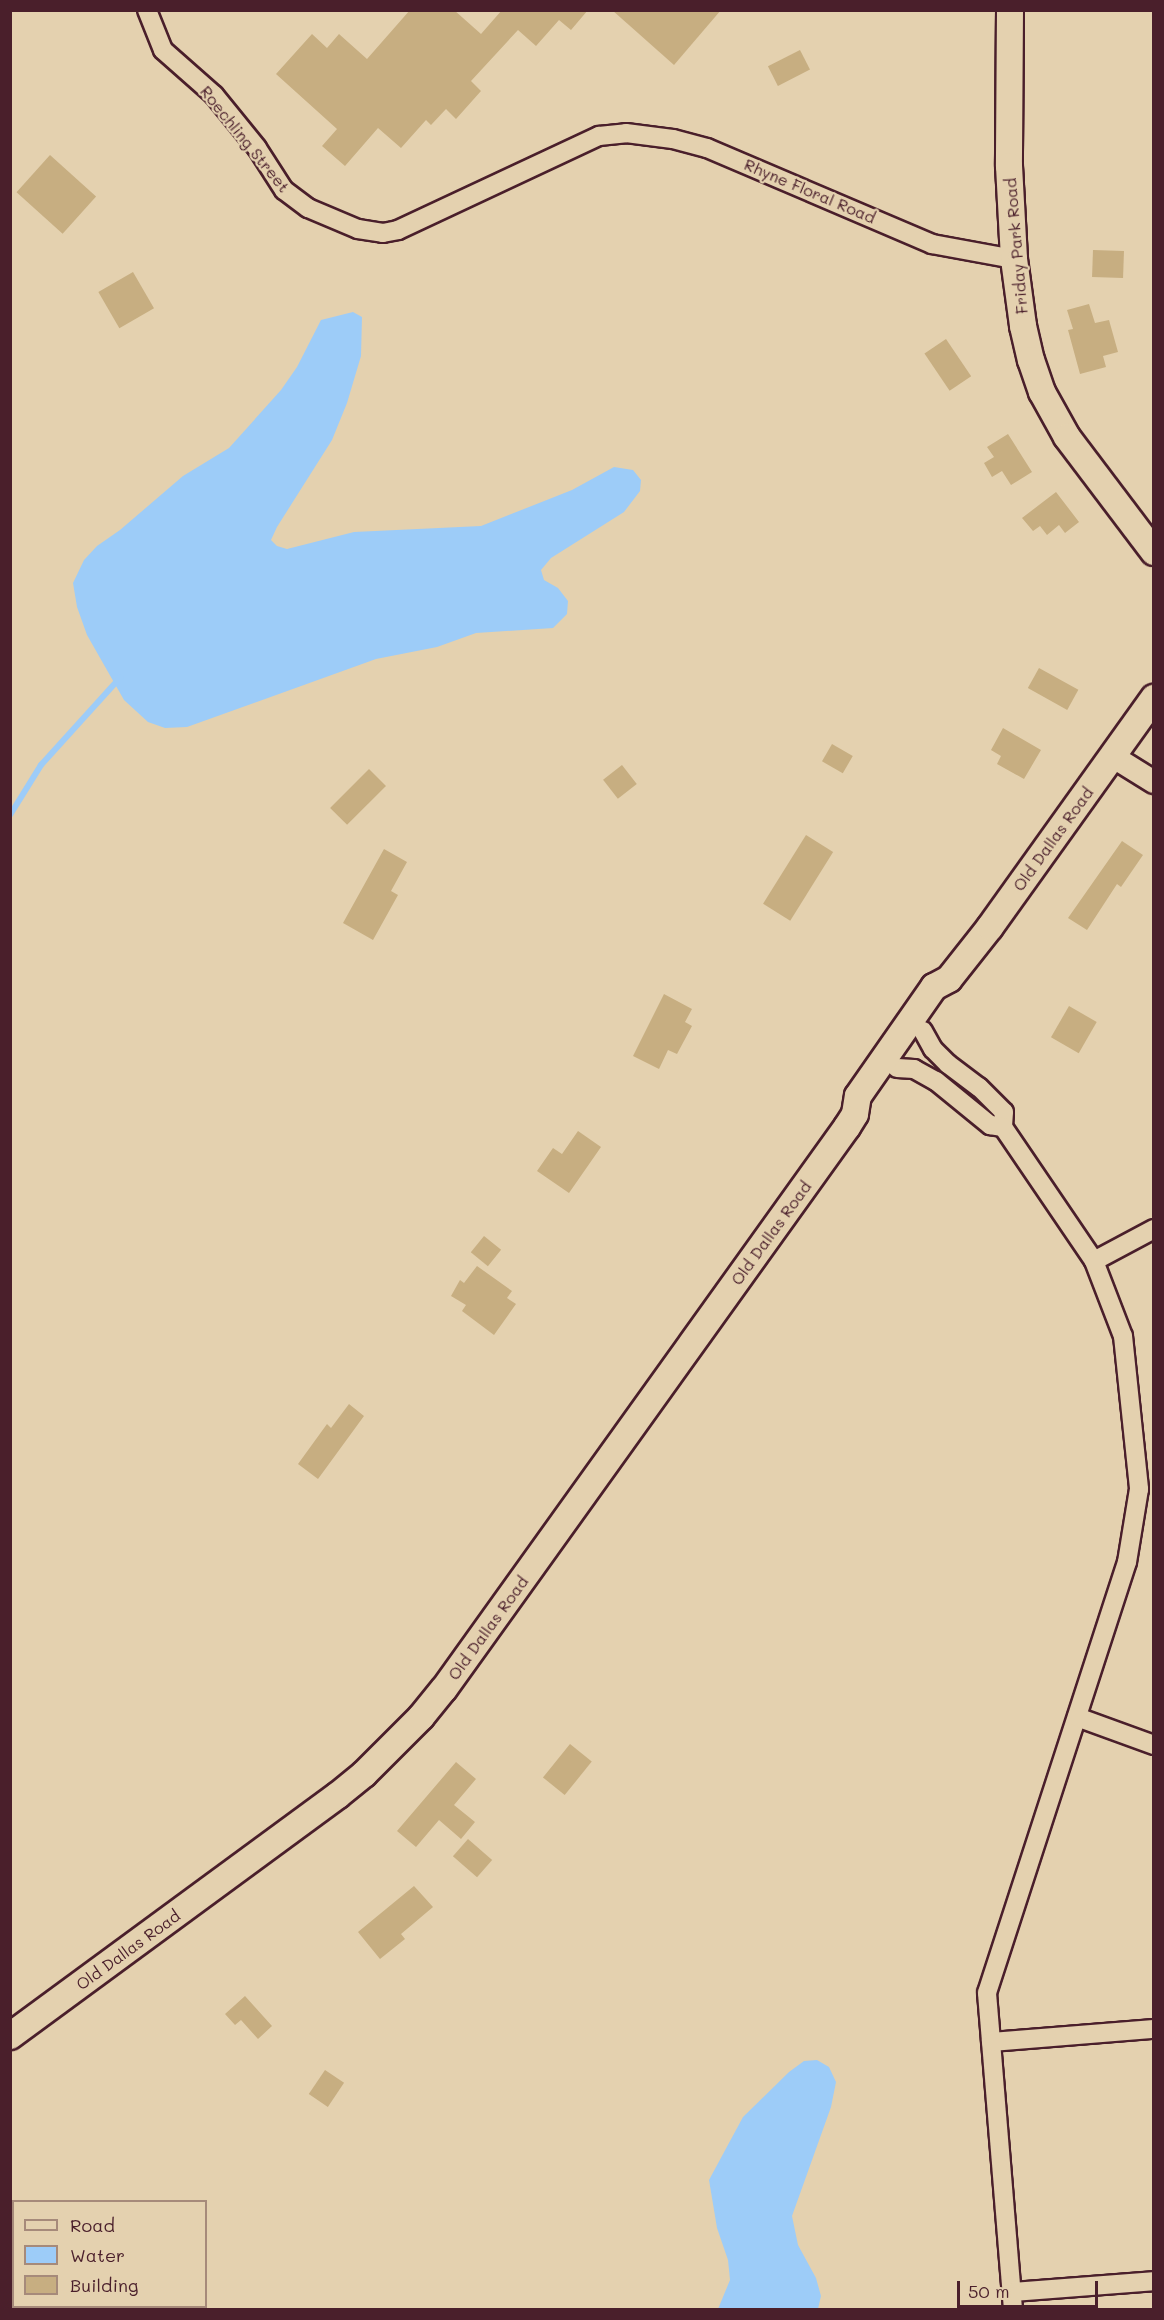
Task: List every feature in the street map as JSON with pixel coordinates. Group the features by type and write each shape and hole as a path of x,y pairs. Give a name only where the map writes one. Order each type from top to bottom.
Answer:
{"main road":[{"name":"Friday Park Road","path":"1010,10 1010,166 1014,259 1023,326 1042,392 1066,437 1154,552"},
{"name":"Old Dallas Road","path":"10,2036 337,1796 401,1738 444,1689 855,1114 858,1096 934,987 949,979 990,927 1154,698"},
{"name":"Old Dallas Road","path":"855,1114 868,1107 947,997 949,979"}],"street":[{"name":"Roechling Street","path":"147,10 163,50 214,94 257,148 284,190 308,208 358,229 383,233 398,230 605,135"},
{"name":"Rhyne Floral Road","path":"605,135 626,133 673,139 707,148 932,244 1014,259"},
{"path":"1112,756 1154,782"},
{"path":"923,1031 933,1049 948,1064 979,1087 1004,1112 1003,1127 1094,1261 1123,1336 1146,1489 1127,1562 987,1993 1013,2301 1154,2281"},
{"path":"897,1068 914,1069 936,1081 990,1125 1003,1127"},
{"path":"1094,1261 1154,1229"},
{"path":"1077,1717 1154,1745"},
{"path":"991,2042 1154,2029"}],"water":[{"path":"353,312 362,317 361,356 347,403 332,440 277,527 271,540 277,546 287,549 354,532 481,526 572,490 614,467 633,470 641,480 640,491 624,512 551,558 541,570 544,580 558,588 568,601 567,614 553,628 476,633 437,647 376,659 187,727 165,728 148,722 124,700 87,635 77,607 73,583 84,560 97,546 120,530 183,476 229,448 281,390 297,367 321,320"},
{"path":"817,2060 829,2067 836,2082 831,2107 792,2216 798,2245 816,2278 821,2296 818,2309 718,2309 730,2280 728,2260 717,2228 709,2180 743,2117 789,2072 804,2061"}],"building":[{"path":"410,10 454,10 481,34 502,10 588,10 571,30 559,20 536,46 518,30 471,81 481,91 456,119 446,109 431,125 426,120 401,148 378,128 345,166 322,146 337,129 276,74 312,34 327,48 339,34 367,59"},
{"path":"612,10 721,10 674,65"},
{"path":"800,50 810,70 778,86 768,66"},
{"path":"50,155 96,196 63,234 17,192"},
{"path":"1093,250 1124,251 1123,278 1092,277"},
{"path":"133,272 154,308 119,328 98,292"},
{"path":"1089,304 1095,323 1109,320 1118,352 1103,356 1106,367 1080,374 1068,330 1073,329 1067,310"},
{"path":"946,339 971,376 950,391 924,354"},
{"path":"1008,434 1032,472 1011,485 1002,471 992,477 984,463 994,457 987,447"},
{"path":"1056,492 1079,522 1065,533 1059,525 1047,535 1040,526 1033,531 1022,518"},
{"path":"1039,668 1078,690 1067,710 1028,688"},
{"path":"1003,728 1041,750 1024,779 997,764 1001,756 991,750"},
{"path":"832,744 853,756 843,773 822,761"},
{"path":"622,765 637,784 618,799 603,780"},
{"path":"369,769 386,786 347,825 330,808"},
{"path":"806,835 833,852 790,921 763,904"},
{"path":"1122,841 1143,855 1121,887 1117,884 1087,930 1068,918"},
{"path":"384,849 407,862 391,891 398,895 373,940 343,923"},
{"path":"664,994 692,1009 685,1022 692,1026 677,1054 668,1050 659,1069 633,1056"},
{"path":"1069,1006 1097,1022 1079,1053 1051,1037"},
{"path":"578,1131 601,1147 569,1193 537,1171 553,1148 562,1154"},
{"path":"484,1236 501,1250 488,1266 471,1252"},
{"path":"477,1266 512,1291 507,1298 516,1304 494,1335 462,1311 466,1305 451,1296 460,1280 464,1283"},
{"path":"349,1404 364,1416 318,1479 298,1464 327,1424 331,1428"},
{"path":"570,1744 592,1762 565,1795 543,1777"},
{"path":"456,1762 476,1779 454,1805 475,1822 461,1839 439,1820 416,1847 397,1831"},
{"path":"468,1839 492,1860 477,1877 453,1856"},
{"path":"414,1886 433,1907 401,1934 405,1939 380,1959 358,1932"},
{"path":"245,1996 272,2026 258,2039 241,2020 235,2025 225,2014"},
{"path":"325,2070 344,2083 328,2107 309,2094"}],"waterway":[{"path":"10,815 41,765 120,678"}]}
